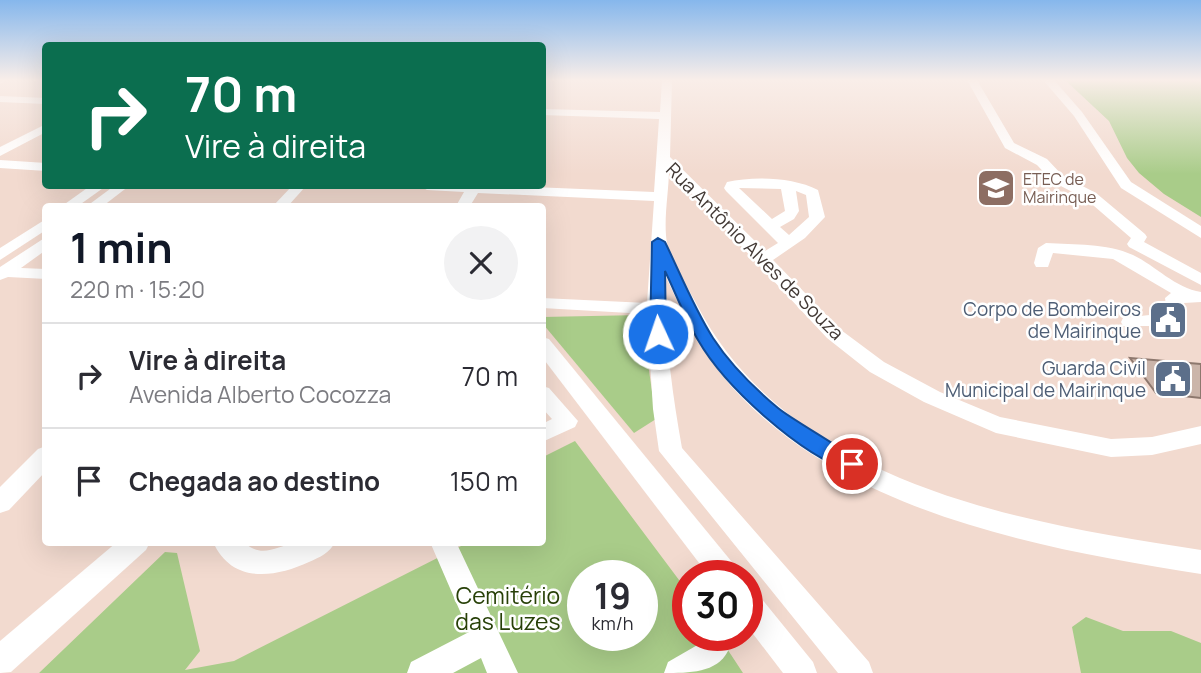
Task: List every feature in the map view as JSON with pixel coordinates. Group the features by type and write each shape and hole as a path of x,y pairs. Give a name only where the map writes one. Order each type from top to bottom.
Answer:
{"street":[{"path":"665,111 656,309 664,409 671,451 858,673"},
{"path":"990,111 1009,145 1042,162 1058,179 1091,196 1128,225 1139,237 1135,244 1201,280"},
{"path":"1075,111 1126,185 1201,233"},
{"path":"546,113 665,120"},
{"path":"546,120 665,120"},
{"path":"0,152 42,129"},
{"name":"Rua Antônio Alves de Souza","path":"663,158 672,164 834,334 877,367 932,397 996,425 1111,448 1152,446 1201,435"},
{"path":"0,164 42,167"},
{"path":"763,260 788,243 812,225 817,217 813,193 788,186 732,185 731,188 788,243"},
{"path":"770,226 789,216 792,211 788,186"},
{"path":"74,203 94,189"},
{"path":"98,203 118,189"},
{"path":"283,203 296,189"},
{"path":"511,189 661,197"},
{"path":"792,211 817,217"},
{"path":"0,255 42,226"},
{"path":"658,242 705,339 731,374 773,414 831,454 912,495 990,522 1081,543 1201,562"},
{"path":"2,273 42,245"},
{"path":"1042,263 1046,248 1118,255 1142,265 1194,297"},
{"path":"2,273 42,274"},
{"path":"1130,322 1177,316 1174,298 1194,297"},
{"path":"546,303 656,309"},
{"path":"546,348 713,560"},
{"path":"546,397 567,421 546,432"},
{"path":"0,502 42,459"},
{"path":"0,661 132,546"},
{"path":"230,546 246,560 269,564 314,546"},
{"path":"445,546 503,673"},
{"path":"763,623 802,673"},
{"path":"422,673 488,638"},
{"path":"679,673 713,651"}],"green space":[{"path":"1099,111 1201,111 1201,217 1164,194 1139,173 1127,158 1109,121"},
{"path":"641,315 656,419 634,433 546,328 546,317"},
{"name":"Cemitério das Luzes","path":"575,441 672,571 672,651 729,651 743,673 39,673 165,552 177,553 200,651 185,670 234,661 461,546 546,546 546,456"},
{"path":"1086,617 1123,631 1171,631 1201,643 1201,673 1081,673 1072,627"}],"building":[{"name":"Guarda Civil Municipal de Mairinque","path":"1130,358 1201,364 1201,398 1156,393"}],"place":[{"name":"ETEC de Mairinque","path":"996,188"},
{"name":"Corpo de Bombeiros de Mairinque","path":"1168,320"},
{"name":"Guarda Civil Municipal de Mairinque","path":"1173,379"}],"route":[{"path":"658,334 658,242 705,339 731,374 773,414 831,454 852,464"}]}
